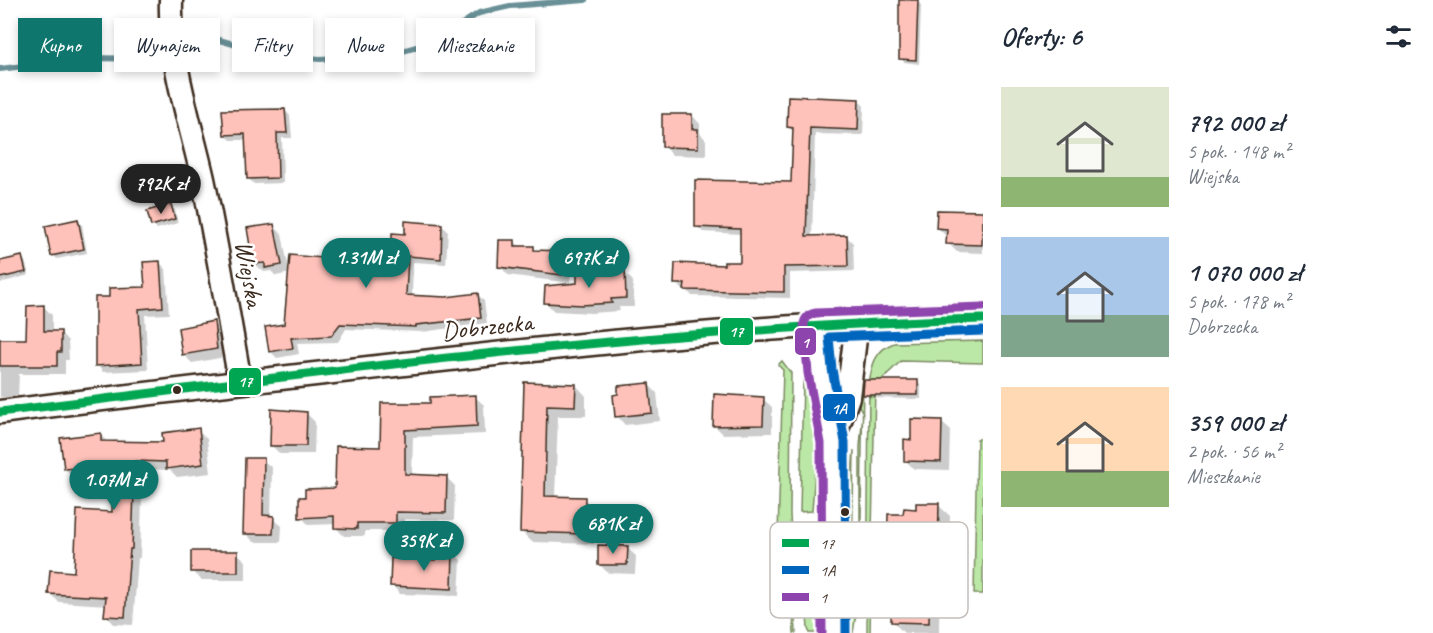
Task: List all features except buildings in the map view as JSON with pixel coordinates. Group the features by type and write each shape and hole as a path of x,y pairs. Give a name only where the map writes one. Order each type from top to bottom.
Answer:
{"street":[{"name":"Wiejska","path":"171,0 172,36 176,64 212,226 240,381"},
{"name":"Dobrzecka","path":"0,412 240,381 658,336 857,322 983,319"},
{"path":"833,442 848,397 857,322"},
{"path":"816,325 820,371 833,442 834,522"},
{"path":"834,618 834,633"}],"green space":[{"path":"983,341 983,363 901,361 875,386 872,522 868,522 869,383 873,364 879,354 894,343"},
{"path":"782,361 791,373 790,522 778,522 783,370 778,365"},
{"path":"813,378 817,439 812,511 800,512 803,379"},
{"path":"863,380 863,412 859,406"},
{"path":"862,419 861,522 860,522"},
{"path":"977,439 983,439 983,594 974,594"},
{"path":"854,450 853,522 850,522"},
{"path":"793,618 795,618 796,633 794,633"},
{"path":"807,618 821,618 823,633 810,633"},
{"path":"847,618 855,618 853,633 846,633"},
{"path":"867,618 870,618 870,633 867,633"}],"waterway":[{"path":"220,40 271,55 320,59 392,54 434,42 479,13 510,6 585,0"},
{"path":"0,69 87,58 114,58"}],"transit line":[{"name":"1","path":"821,522 821,443 808,373 804,326 806,319 816,313 983,307"},
{"name":"17","path":"0,412 245,381 613,342 860,324 983,319"},
{"name":"1A","path":"845,522 845,442 832,369 829,337 983,331"},
{"name":"1","path":"822,618 822,633"},
{"name":"1A","path":"846,618 846,633"}]}
